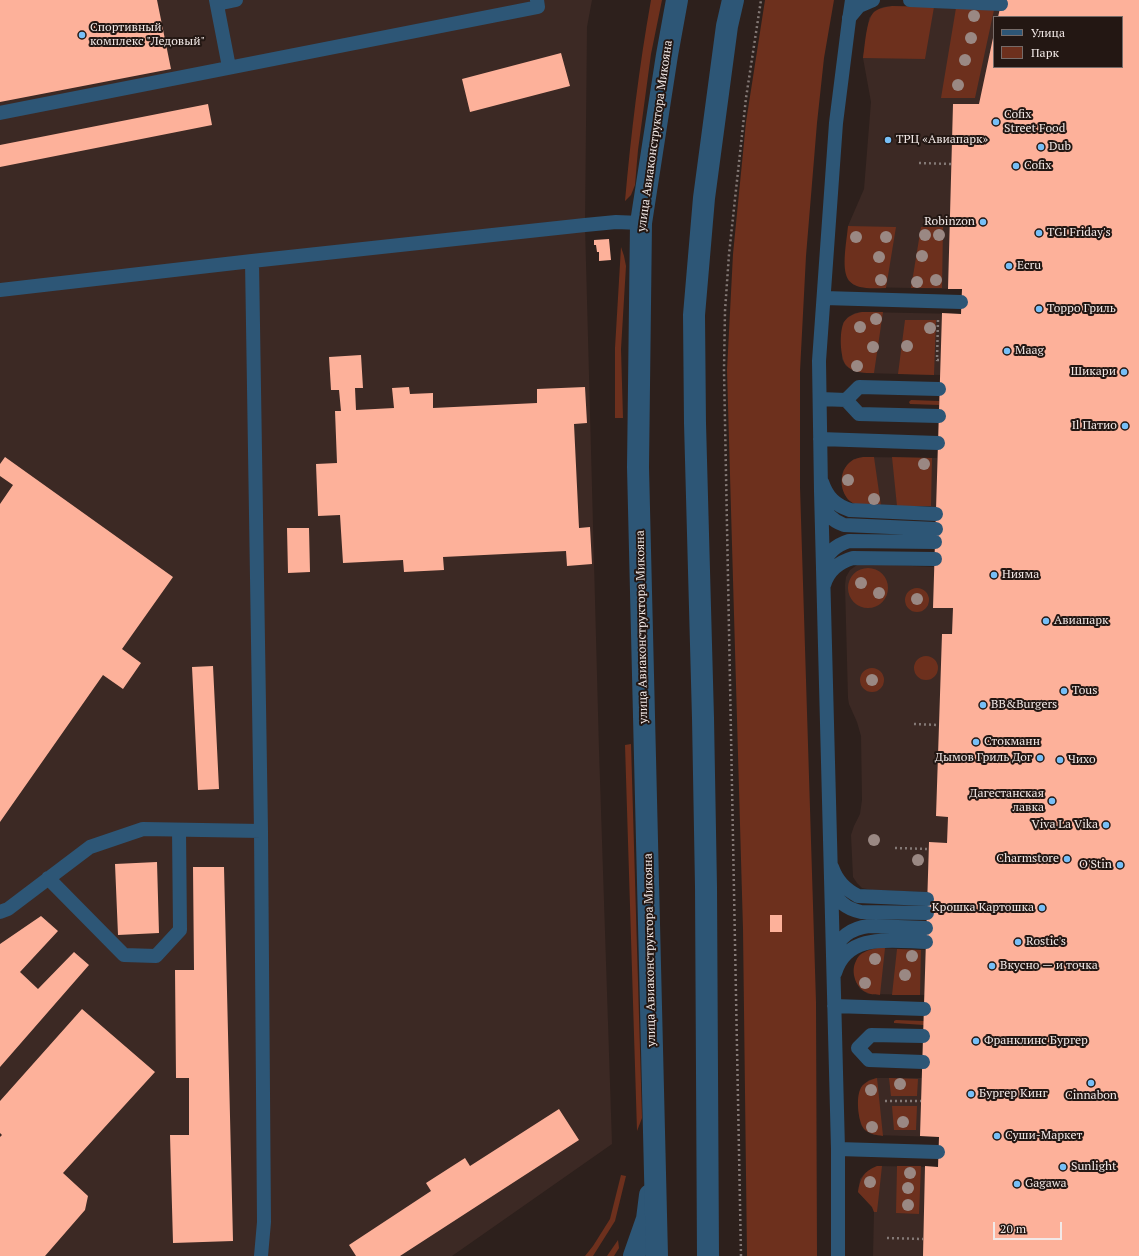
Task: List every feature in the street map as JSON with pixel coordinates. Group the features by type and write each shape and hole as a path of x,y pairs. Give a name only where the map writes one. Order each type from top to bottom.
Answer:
{"street":[{"name":"улица Авиаконструктора Микояна","path":"657,1256 638,467 640,223 666,55 677,0"},
{"path":"708,1256 706,887 695,423 694,315 704,198 727,26 733,0"},
{"path":"634,1256 647,1219 655,1158"}],"lane":[{"path":"229,67 216,2 236,0"},
{"path":"0,113 538,7 537,0"},
{"path":"848,20 859,6 873,0"},
{"path":"910,0 1001,4"},
{"path":"823,572 820,491 819,362 836,123 848,20 852,1"},
{"path":"0,290 585,225 616,222 640,223"},
{"path":"252,261 262,831 264,1222 261,1256"},
{"path":"824,298 961,302"},
{"path":"846,400 859,387 940,389"},
{"path":"820,399 846,400 859,414 939,416"},
{"path":"820,439 938,443"},
{"path":"820,471 827,493 831,499 843,508 858,511 936,514"},
{"path":"820,491 825,511 832,519 844,525 935,536 849,541 837,546 828,555 823,566 836,1047 838,1256"},
{"path":"823,594 826,579 834,568 853,558 935,559"},
{"path":"0,912 8,909 90,847 143,829 262,831"},
{"path":"48,878 124,954 156,956 180,930 179,830"},
{"path":"830,860 834,873 841,884 858,896 927,899"},
{"path":"831,881 837,898 844,905 854,910 861,912 927,913"},
{"path":"833,960 834,953 839,942 849,932 855,929 869,926 926,928"},
{"path":"834,982 837,964 842,957 854,947 877,941 926,942"},
{"path":"834,1006 924,1009"},
{"path":"858,1048 871,1035 923,1036"},
{"path":"836,1047 858,1048 869,1060 923,1062"},
{"path":"838,1149 938,1152"}],"path":[{"path":"741,1256 724,370 725,311 729,254 746,98 761,0"},
{"path":"919,163 952,164"},
{"path":"940,360 937,360 938,317 942,317"},
{"path":"914,724 939,724"},
{"path":"895,848 929,849"},
{"path":"885,1101 922,1101"},
{"path":"887,1238 923,1239"}],"shaded area":[{"path":"0,0 592,0 587,27 585,225 599,750 612,1144 452,1256 0,1256"},
{"name":"Авиапарк","path":"1139,0 1139,1256 873,1256 874,1212 872,1207 858,1192 860,1179 865,1173 877,1166 938,1167 939,1137 874,1135 866,1131 861,1125 858,1099 860,1090 869,1080 877,1078 922,1078 925,995 868,994 860,989 856,982 854,970 856,961 861,954 877,948 926,950 928,892 872,890 862,888 853,877 851,835 860,814 862,800 861,736 848,698 846,577 850,570 857,565 869,564 934,567 936,507 866,505 848,500 844,493 842,477 843,471 848,464 854,459 863,457 937,458 940,375 863,373 854,371 846,366 842,359 843,323 848,317 855,313 862,312 961,314 962,289 861,287 854,285 848,280 846,273 848,226 864,189 871,102 863,58 869,18 875,11 883,7 892,6 999,10"}],"green space":[{"path":"651,0 662,0 651,54 638,150 635,185 631,195 625,201 636,100"},
{"path":"765,0 834,0 824,58 817,123 806,256 800,371 800,487 816,1002 817,1256 747,1256 743,929 727,370 733,254 746,122"},
{"path":"892,6 934,7 925,59 863,58 865,40 871,16 878,10"},
{"path":"956,8 994,10 975,98 941,98"},
{"path":"848,226 896,227 886,288 860,287 850,282 848,279 845,261"},
{"path":"921,227 943,227 942,288 911,288"},
{"path":"621,247 626,266 621,349 623,418 615,418 615,348"},
{"path":"862,312 883,312 874,373 863,373 852,370 846,365 842,357 842,326 844,322 852,315"},
{"path":"905,320 936,320 934,375 898,374"},
{"path":"911,400 939,401 939,405 910,404 909,402"},
{"path":"863,457 874,457 881,506 855,504 846,497 843,491 842,479 845,468 852,461"},
{"path":"892,457 932,458 931,506 897,506"},
{"path":"872,568 879,571 885,577 888,588 887,596 879,605 872,608 864,608 857,605 849,596 848,584 851,577 860,569"},
{"path":"917,588 926,591 929,600 926,609 917,612 908,609 905,600 908,591"},
{"path":"926,656 935,659 938,668 935,677 926,680 917,677 914,668 917,659"},
{"path":"872,668 881,671 884,680 881,689 872,692 863,689 860,680 863,671"},
{"path":"631,744 642,1118 637,1131 625,745"},
{"path":"877,948 885,948 880,995 869,994 860,988 854,975 854,965 859,955"},
{"path":"897,949 921,950 920,995 892,995"},
{"path":"896,1020 924,1021 924,1025 894,1023"},
{"path":"877,1078 883,1136 876,1135 865,1130 858,1111 858,1099 861,1088 867,1082"},
{"path":"889,1078 918,1079 917,1096 891,1096"},
{"path":"892,1106 917,1106 916,1130 894,1130"},
{"path":"877,1166 882,1166 877,1212 874,1212 872,1207 858,1192 863,1176 869,1170"},
{"path":"897,1166 921,1166 919,1214 896,1213"},
{"path":"621,1175 626,1176 615,1221 593,1256 585,1256 610,1219"},
{"path":"618,1240 619,1248 614,1256 607,1256"}],"building":[{"name":"Спортивный комплекс \"Ледовый\"","path":"0,0 157,0 171,69 0,102"},
{"name":"Авиапарк","path":"1002,0 1139,0 1139,1256 923,1256 925,1166 938,1167 939,1137 920,1136 929,842 947,843 948,817 936,816 942,634 952,634 953,608 933,608 942,313 961,314 962,289 948,289 953,104 979,104 993,38 993,68 1123,68 1123,16 998,16"},
{"path":"561,53 570,86 470,112 462,79"},
{"path":"208,104 212,125 0,167 0,145"},
{"path":"609,239 611,260 599,261 599,252 597,252 596,245 594,245 594,240"},
{"path":"361,355 363,388 355,388 356,410 394,408 392,388 409,387 410,394 433,393 433,408 537,403 537,389 585,387 587,423 574,424 579,528 590,527 592,564 567,566 566,551 443,557 444,570 404,572 403,560 343,563 340,515 318,516 316,464 337,463 335,411 341,411 339,390 331,390 329,357"},
{"path":"5,457 173,577 122,649 141,663 123,689 103,675 0,822 0,504 13,485 0,476 0,464"},
{"path":"287,528 309,528 310,572 288,573"},
{"path":"213,666 219,789 198,790 192,667"},
{"path":"157,862 159,933 118,935 115,864"},
{"path":"193,867 224,867 233,1241 173,1243 170,1135 189,1135 189,1078 176,1078 175,970 194,970"},
{"path":"770,915 782,915 782,932 770,932"},
{"path":"41,916 58,931 20,972 38,989 74,952 89,965 0,1067 0,944"},
{"path":"82,1009 155,1072 63,1173 88,1196 85,1210 45,1256 0,1256 0,1137 2,1135 0,1133 0,1101"},
{"path":"559,1109 579,1140 400,1256 356,1256 349,1245 431,1191 426,1183 465,1158 470,1166"}],"place":[{"name":"Спортивный комплекс \"Ледовый\"","path":"82,35"},
{"name":"Cofix Street Food","path":"996,122"},
{"name":"ТРЦ «Авиапарк»","path":"888,140"},
{"name":"Dub","path":"1041,147"},
{"name":"Cofix","path":"1016,166"},
{"name":"Robinzon","path":"983,222"},
{"name":"TGI Friday's","path":"1039,233"},
{"name":"Ecru","path":"1009,266"},
{"name":"Торро Гриль","path":"1039,309"},
{"name":"Maag","path":"1007,351"},
{"name":"Шикари","path":"1124,372"},
{"name":"Il Патио","path":"1125,426"},
{"name":"Нияма","path":"994,575"},
{"name":"Авиапарк","path":"1046,621"},
{"name":"Tous","path":"1064,691"},
{"name":"BB&Burgers","path":"983,705"},
{"name":"Стокманн","path":"976,742"},
{"name":"Дымов Гриль Дог","path":"1040,758"},
{"name":"Чихо","path":"1060,760"},
{"name":"Дагестанская лавка","path":"1052,801"},
{"name":"Viva La Vika","path":"1106,825"},
{"name":"Charmstore","path":"1067,859"},
{"name":"O'Stin","path":"1120,865"},
{"name":"Крошка Картошка","path":"1042,908"},
{"name":"Rostic's","path":"1018,942"},
{"name":"Вкусно — и точка","path":"992,966"},
{"name":"Франклинс Бургер","path":"976,1041"},
{"name":"Cinnabon","path":"1091,1083"},
{"name":"Бургер Кинг","path":"971,1094"},
{"name":"Суши-Маркет","path":"997,1136"},
{"name":"Sunlight","path":"1063,1167"},
{"name":"Gagawa","path":"1017,1184"}]}
